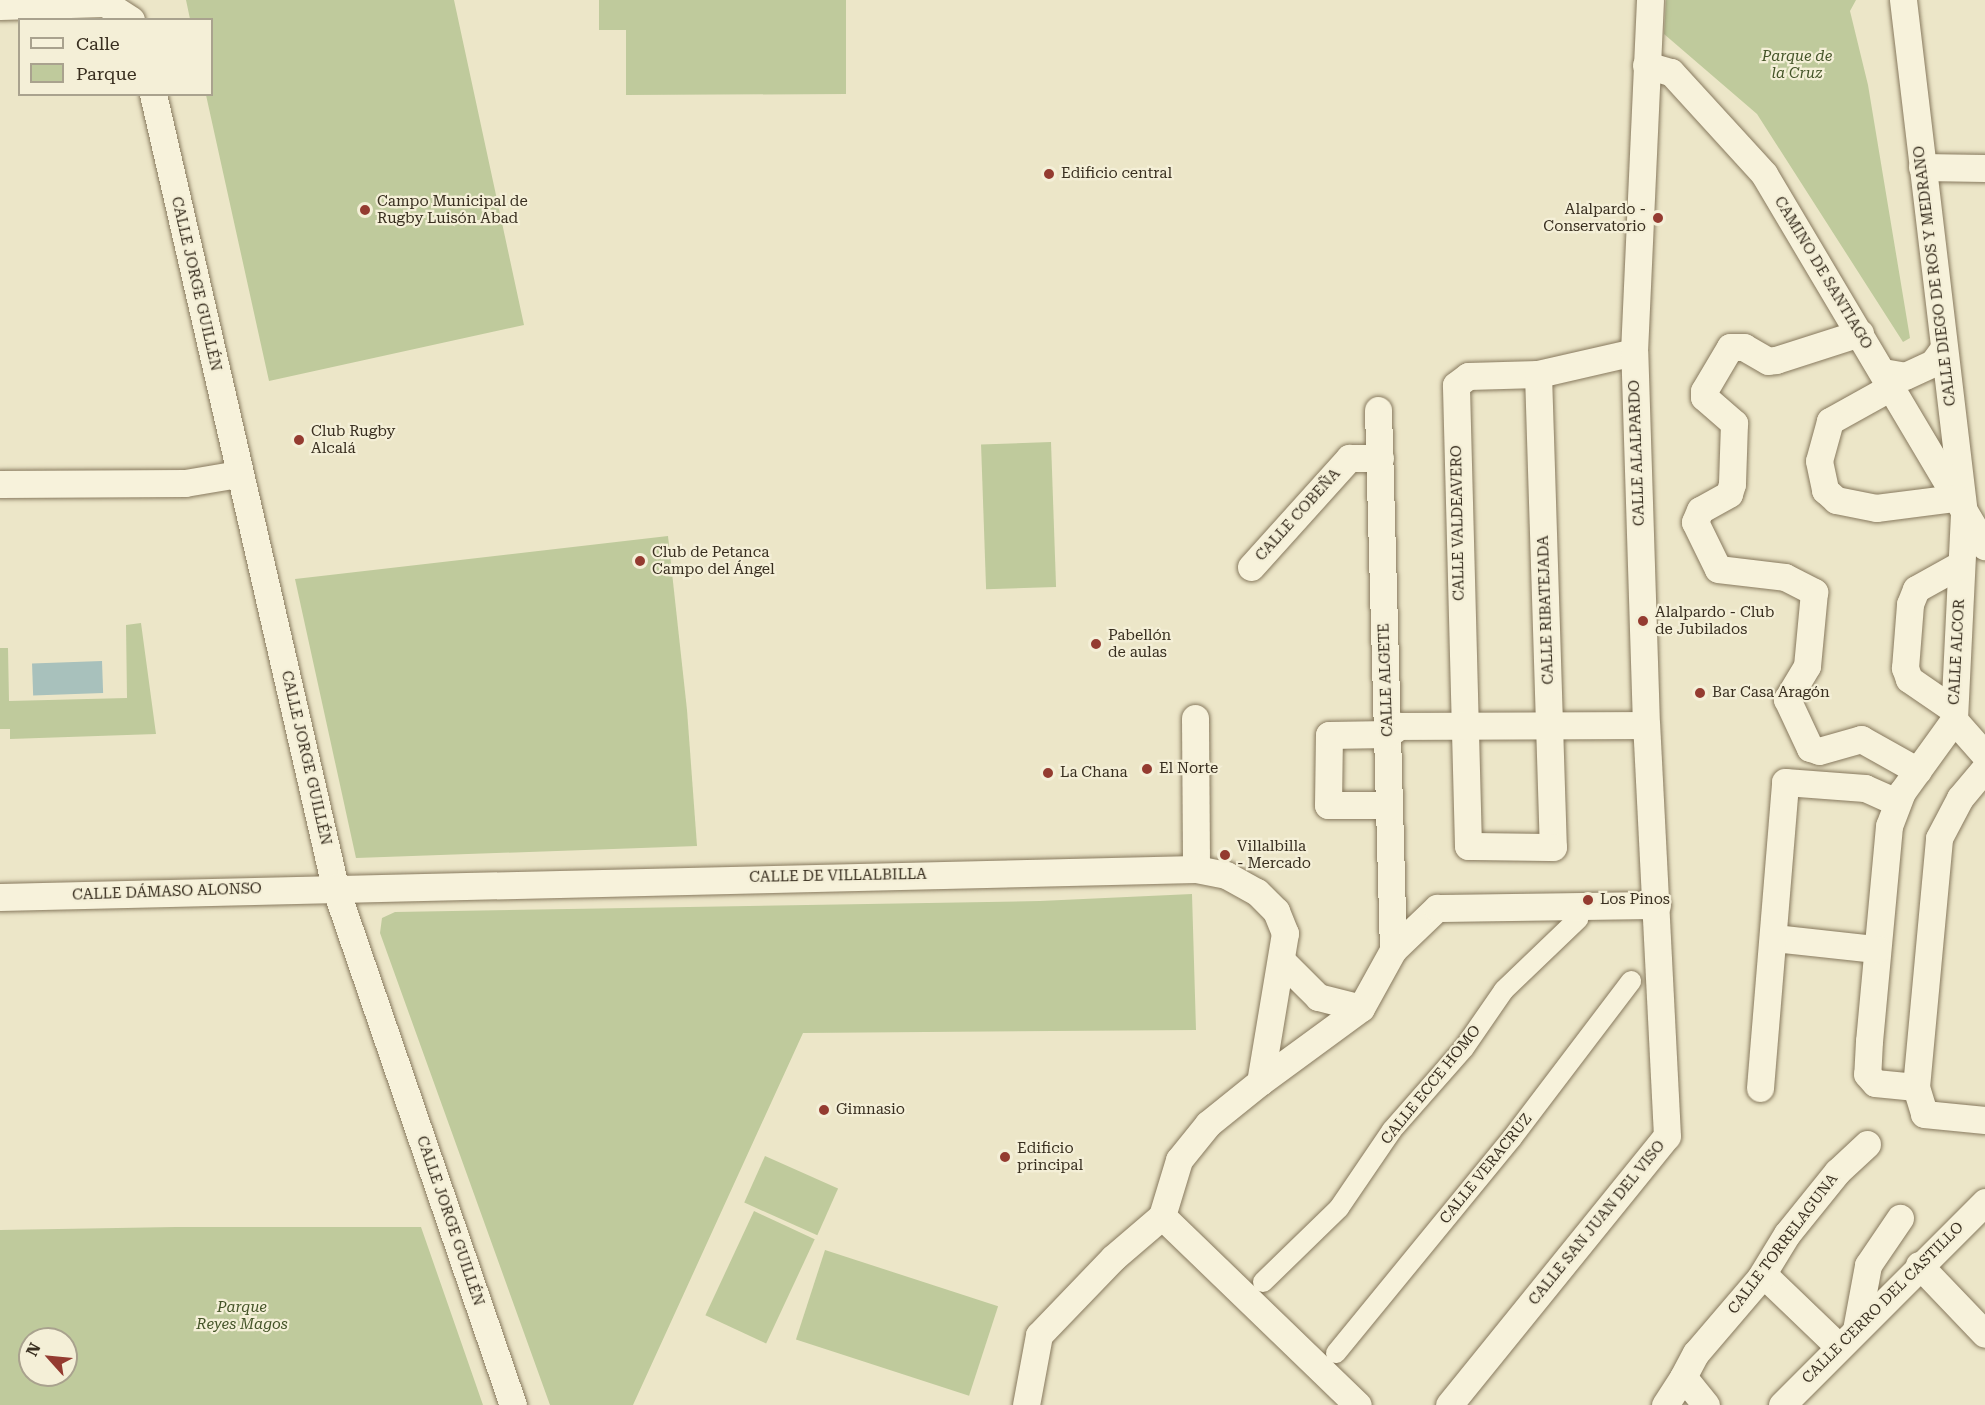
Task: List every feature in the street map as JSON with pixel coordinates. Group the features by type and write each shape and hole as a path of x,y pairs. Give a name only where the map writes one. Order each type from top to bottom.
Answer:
{"street":[{"name":"CALLE ALALPARDO","path":"1650,0 1634,352 1646,725 1657,905"},
{"name":"CALLE DIEGO DE ROS Y MEDRANO","path":"1903,0 1959,506 1985,546"},
{"path":"0,6 105,3 127,18"},
{"name":"CAMINO DE SANTIAGO","path":"1647,65 1671,72 1764,174 1860,333 1959,506"},
{"name":"CALLE JORGE GUILLÉN","path":"153,96 238,474 335,887 513,1405"},
{"path":"1922,166 1985,168"},
{"path":"1860,333 1768,361 1744,347 1730,347 1704,391 1704,397 1734,423 1732,484 1729,494 1700,510 1695,522 1718,569 1785,577 1814,592 1807,666 1787,699 1810,748 1819,751 1861,739 1918,771"},
{"path":"1943,349 1933,363 1905,376 1887,379 1830,420 1819,461 1825,490 1836,500 1876,508 1959,506"},
{"name":"CALLE VALDEAVERO","path":"1468,846 1462,727 1456,385 1468,376 1538,374 1634,352"},
{"name":"CALLE RIBATEJADA","path":"1468,846 1553,847 1551,726 1538,374"},
{"name":"CALLE ALGETE","path":"1378,410 1393,950"},
{"name":"CALLE COBEÑA","path":"1251,567 1350,458 1380,458"},
{"path":"0,484 185,483 238,474"},
{"name":"CALLE ALCOR","path":"1916,1087 1875,1083 1867,1074 1876,950 1889,826 1896,802 1954,715 1961,564 1959,506"},
{"path":"1961,564 1916,589 1910,604 1905,668 1909,679 1954,715 1985,754"},
{"path":"1195,718 1196,869"},
{"path":"1389,806 1328,805 1329,735 1388,734 1399,726 1646,725"},
{"path":"1985,768 1960,798 1939,838 1916,1087 1924,1114 1985,1120"},
{"path":"1760,1088 1785,782 1865,788 1896,802"},
{"name":"CALLE DE VILLALBILLA","path":"335,887 1196,869 1226,875 1257,892 1276,911 1286,933 1260,1083"},
{"name":"CALLE DÁMASO ALONSO","path":"0,897 335,887"},
{"path":"1026,1405 1040,1335 1113,1258 1162,1216 1179,1160 1208,1124 1361,1008 1393,950 1437,908 1657,905"},
{"name":"CALLE SAN JUAN DEL VISO","path":"1449,1405 1667,1136 1657,905"},
{"name":"CALLE ECCE HOMO","path":"1263,1282 1339,1208 1392,1130 1464,1048 1504,990 1578,919"},
{"path":"1774,938 1876,950"},
{"path":"1282,961 1318,997 1361,1008"},
{"name":"CALLE VERACRUZ","path":"1336,1353 1512,1138 1631,981"},
{"name":"CALLE TORRELAGUNA","path":"1665,1405 1696,1353 1763,1274 1787,1234 1837,1172 1867,1144"},
{"name":"CALLE CERRO DEL CASTILLO","path":"1782,1405 1919,1265 1985,1202"},
{"path":"1162,1216 1358,1405"},
{"path":"1763,1274 1848,1338 1868,1265 1900,1218"},
{"path":"1919,1265 1985,1334"},
{"path":"1683,1377 1706,1405"}],"green space":[{"name":"Campo Municipal de Rugby Luisón Abad","path":"186,0 454,0 524,325 269,381 206,96 213,96 213,18 190,18"},
{"path":"599,0 846,0 846,94 626,95 626,30 599,30"},
{"name":"Parque de la Cruz","path":"1666,0 1856,0 1850,11 1868,85 1910,338 1903,342 1757,114 1664,34"},
{"path":"1051,442 1056,587 986,589 981,444"},
{"path":"668,536 687,710 697,846 356,858 295,579"},
{"path":"141,623 156,734 10,739 10,729 0,729 0,648 8,648 9,701 127,698 126,625"},
{"path":"1192,894 1196,1030 803,1033 633,1405 550,1405 380,933 382,918 395,912 1040,901"},
{"path":"765,1156 838,1189 817,1235 744,1203"},
{"path":"754,1211 815,1239 766,1344 705,1315"},
{"name":"Parque Reyes Magos","path":"421,1227 483,1405 0,1405 0,1230"},
{"path":"825,1250 998,1306 969,1396 796,1339"}],"water":[{"path":"102,661 103,693 33,695 32,663"}],"place":[{"name":"Edificio central","path":"1049,174"},
{"name":"Campo Municipal de Rugby Luisón Abad","path":"365,210"},
{"name":"Alalpardo - Conservatorio","path":"1658,218"},
{"name":"Club Rugby Alcalá","path":"299,440"},
{"name":"Club de Petanca Campo del Ángel","path":"640,561"},
{"name":"Alalpardo - Club de Jubilados","path":"1643,621"},
{"name":"Pabellón de aulas","path":"1096,644"},
{"name":"Bar Casa Aragón","path":"1700,693"},
{"name":"El Norte","path":"1147,769"},
{"name":"La Chana","path":"1048,773"},
{"name":"Villalbilla - Mercado","path":"1225,855"},
{"name":"Los Pinos","path":"1588,900"},
{"name":"Gimnasio","path":"824,1110"},
{"name":"Edificio principal","path":"1005,1157"}]}
